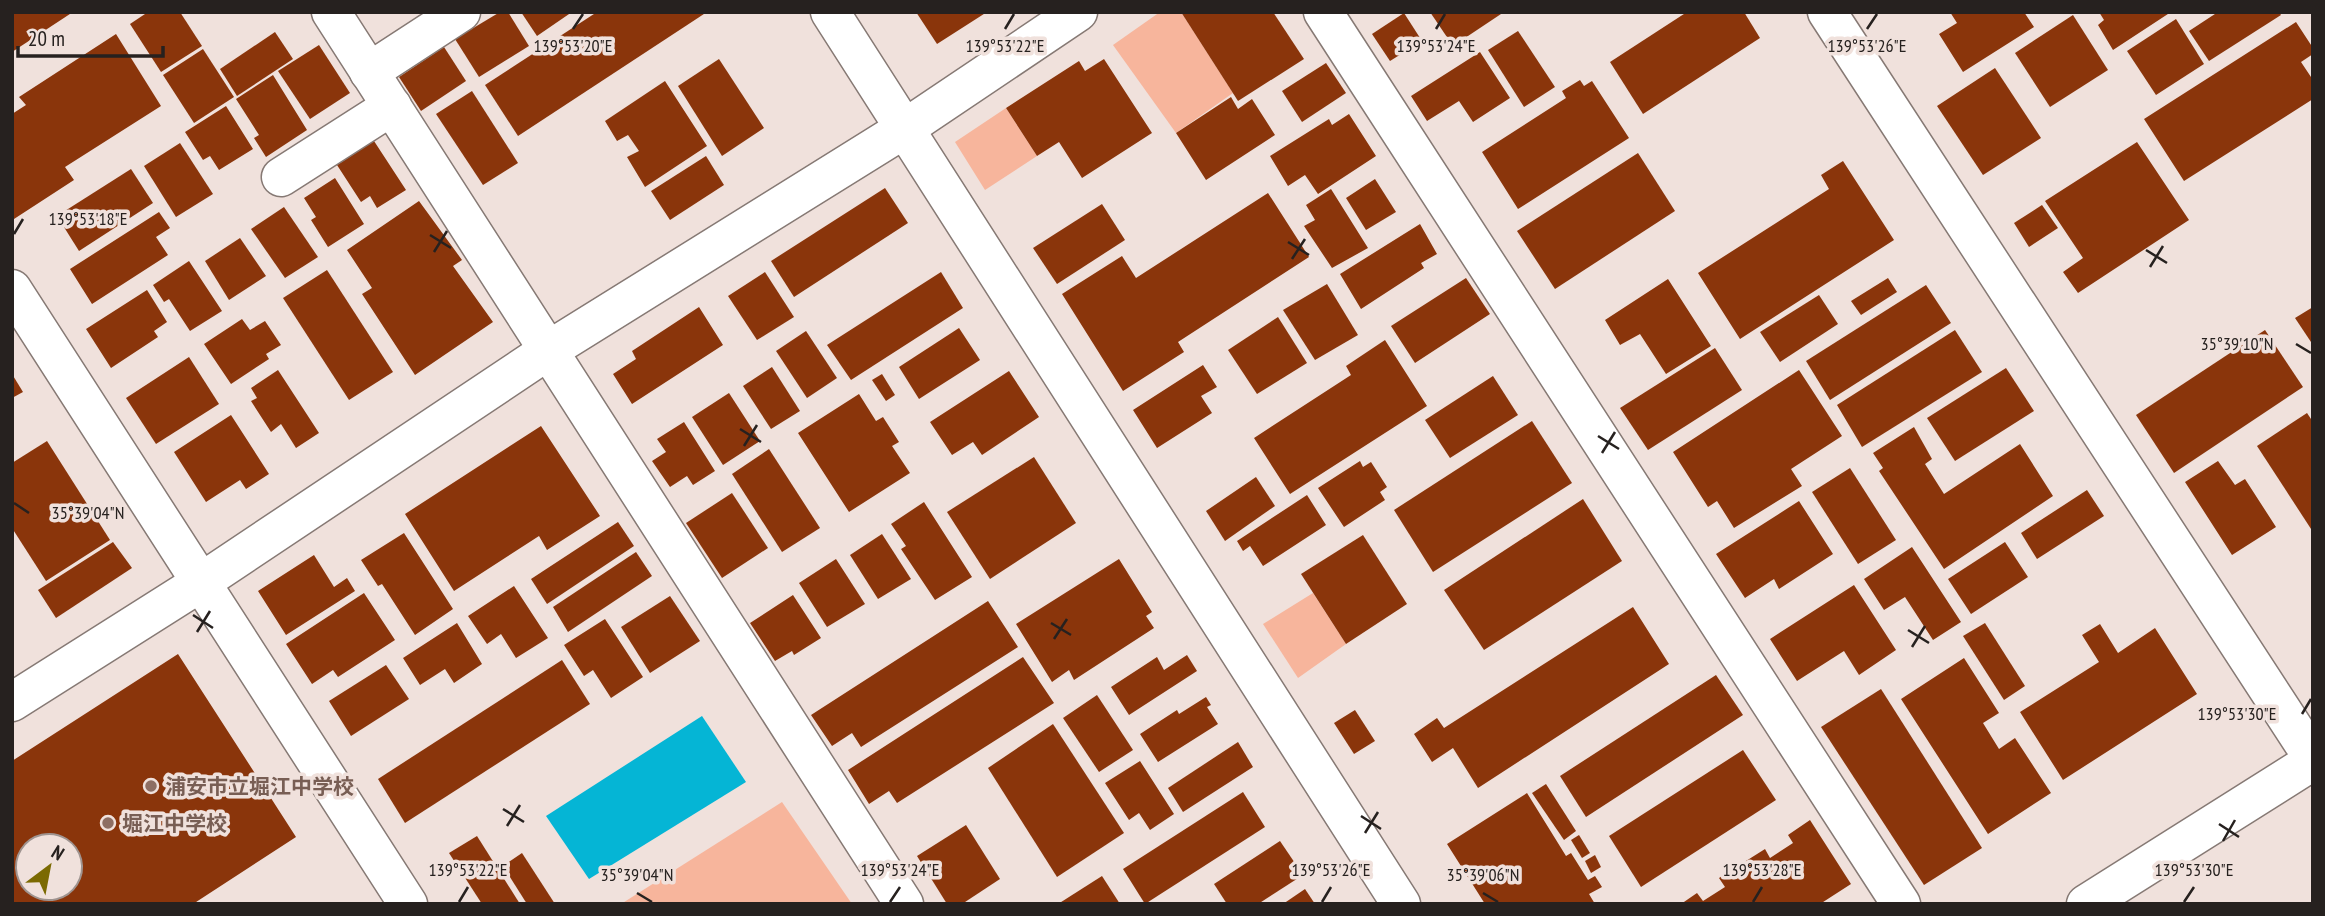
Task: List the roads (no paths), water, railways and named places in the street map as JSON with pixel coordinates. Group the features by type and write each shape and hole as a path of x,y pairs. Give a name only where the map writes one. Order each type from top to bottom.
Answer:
{"street":[{"path":"331,12 904,904"},
{"path":"369,72 461,12"},
{"path":"830,12 1401,904"},
{"path":"12,702 200,583 549,350 904,129 1079,12"},
{"path":"1322,12 1901,904"},
{"path":"1827,12 2313,760 2104,899"},
{"path":"281,177 392,106"},
{"path":"12,289 408,904"}],"water":[{"path":"702,716 746,782 589,879 546,816"}],"place":[{"name":"浦安市立堀江中学校","path":"151,786"},
{"name":"堀江中学校","path":"108,823"}]}
